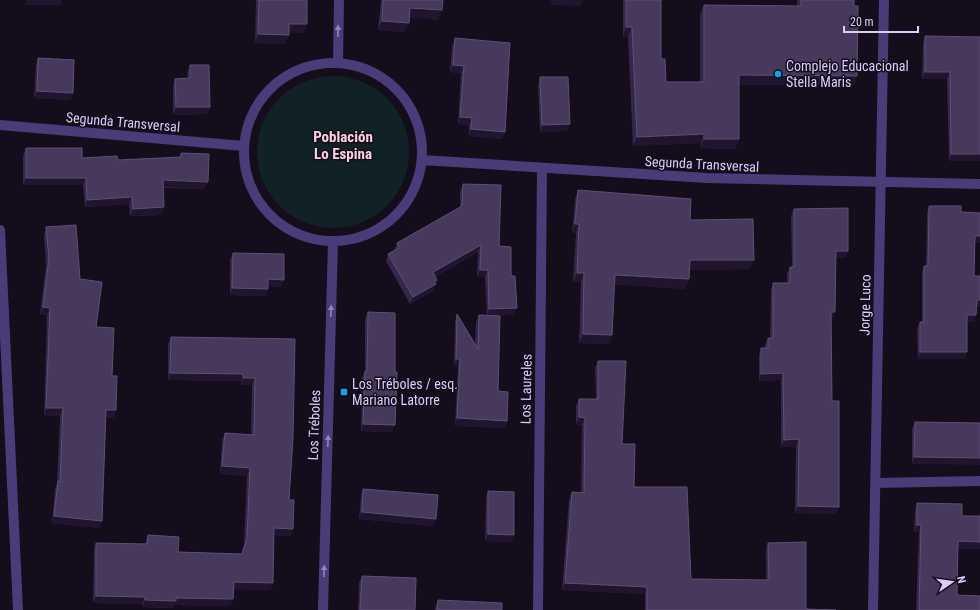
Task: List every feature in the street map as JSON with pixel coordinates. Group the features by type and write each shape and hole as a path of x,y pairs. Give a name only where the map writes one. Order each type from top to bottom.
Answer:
{"street":[{"path":"338,62 339,0"},
{"name":"Jorge Luco","path":"873,610 884,0"},
{"path":"322,62 338,62 352,64 372,71 390,83 401,93 416,118 420,131 422,160 420,176 413,192 405,206 394,218 366,236 333,242 304,237 291,231 268,213 259,202 249,182 244,161 244,146 246,131 255,109 268,90 280,80 307,66 322,62"},
{"name":"Segunda Transversal","path":"0,126 244,146"},
{"name":"Segunda Transversal","path":"422,160 707,178 980,184"},
{"name":"Los Laureles","path":"538,610 542,168"},
{"path":"0,230 18,610"},
{"name":"Los Tréboles","path":"323,610 333,242"},
{"path":"875,483 980,481"}],"shaded area":[{"path":"340,76 362,81 382,93 392,103 404,123 408,137 408,167 404,181 392,201 382,211 362,223 348,227 326,228 304,223 284,211 274,201 262,181 258,167 257,145 262,123 274,103 284,93 304,81 318,77"}],"building":[{"path":"259,0 307,0 307,24 289,24 289,35 258,34"},
{"path":"383,0 443,0 442,10 410,8 409,23 382,21"},
{"path":"626,0 661,0 661,59 665,59 666,82 704,82 704,5 801,6 801,0 854,0 854,6 858,6 857,76 739,75 739,139 704,139 704,134 637,137 632,27 626,27"},
{"path":"925,36 980,37 980,154 951,154 950,72 925,72"},
{"path":"455,38 510,43 505,132 471,129 472,118 460,117 464,66 453,65"},
{"path":"38,58 74,60 73,93 37,91"},
{"path":"190,65 209,65 210,107 176,107 175,79 190,78"},
{"path":"540,77 568,77 570,124 542,125"},
{"path":"26,148 82,148 82,158 117,156 118,160 181,157 181,153 209,154 208,182 163,180 164,207 133,209 132,197 87,200 86,178 26,178"},
{"path":"463,184 501,185 499,246 511,247 511,276 515,276 517,308 489,309 488,270 480,270 481,245 433,272 437,280 434,281 436,284 413,297 388,254 399,248 397,243 462,206"},
{"path":"578,190 691,199 690,220 753,219 754,260 690,260 689,279 615,275 612,335 583,334 584,273 577,273 579,224 575,224"},
{"path":"929,206 961,206 961,212 980,213 980,236 975,236 974,276 980,276 980,300 977,300 976,315 967,315 967,352 920,352 920,322 924,322 924,266 928,266"},
{"path":"848,208 848,251 836,251 835,312 831,312 832,401 839,401 839,507 798,506 799,439 784,440 783,373 761,374 761,348 768,348 768,338 773,338 773,283 790,283 790,267 794,267 794,209"},
{"path":"76,225 80,279 102,282 96,327 114,328 112,376 117,376 116,410 106,410 102,521 54,516 58,481 60,482 63,408 46,408 50,308 43,307 49,258 46,227"},
{"path":"233,253 284,254 284,280 268,279 268,289 232,288"},
{"path":"368,312 395,313 395,372 397,372 395,425 363,424 365,371 367,371"},
{"path":"457,314 478,349 479,315 500,316 498,391 508,392 507,421 457,418 460,359 456,359"},
{"path":"171,337 295,339 293,438 289,500 294,500 293,529 274,528 273,583 234,582 233,599 176,598 176,601 145,600 145,597 96,596 96,543 147,544 148,535 179,537 178,552 242,554 247,538 250,468 222,466 225,433 254,435 255,378 243,378 243,374 170,373"},
{"path":"598,361 626,361 622,444 635,444 634,487 687,487 691,579 769,580 768,543 806,542 806,609 836,610 647,610 647,587 565,583 572,492 584,493 585,418 579,417 579,399 598,399"},
{"path":"915,422 980,423 980,458 914,457"},
{"path":"363,489 438,495 436,519 362,512"},
{"path":"488,491 514,492 514,535 488,534"},
{"path":"917,503 962,504 962,516 980,516 980,542 958,541 957,595 980,596 980,610 919,610 921,525 917,525"},
{"path":"362,576 416,578 415,610 360,610"},
{"path":"438,600 502,603 502,610 437,610"}],"place":[{"name":"Complejo Educacional Stella Maris","path":"778,74"},
{"name":"Los Tréboles / esq. Mariano Latorre","path":"344,392"}],"district":[{"name":"Población Lo Espina","path":"343,146"}]}
